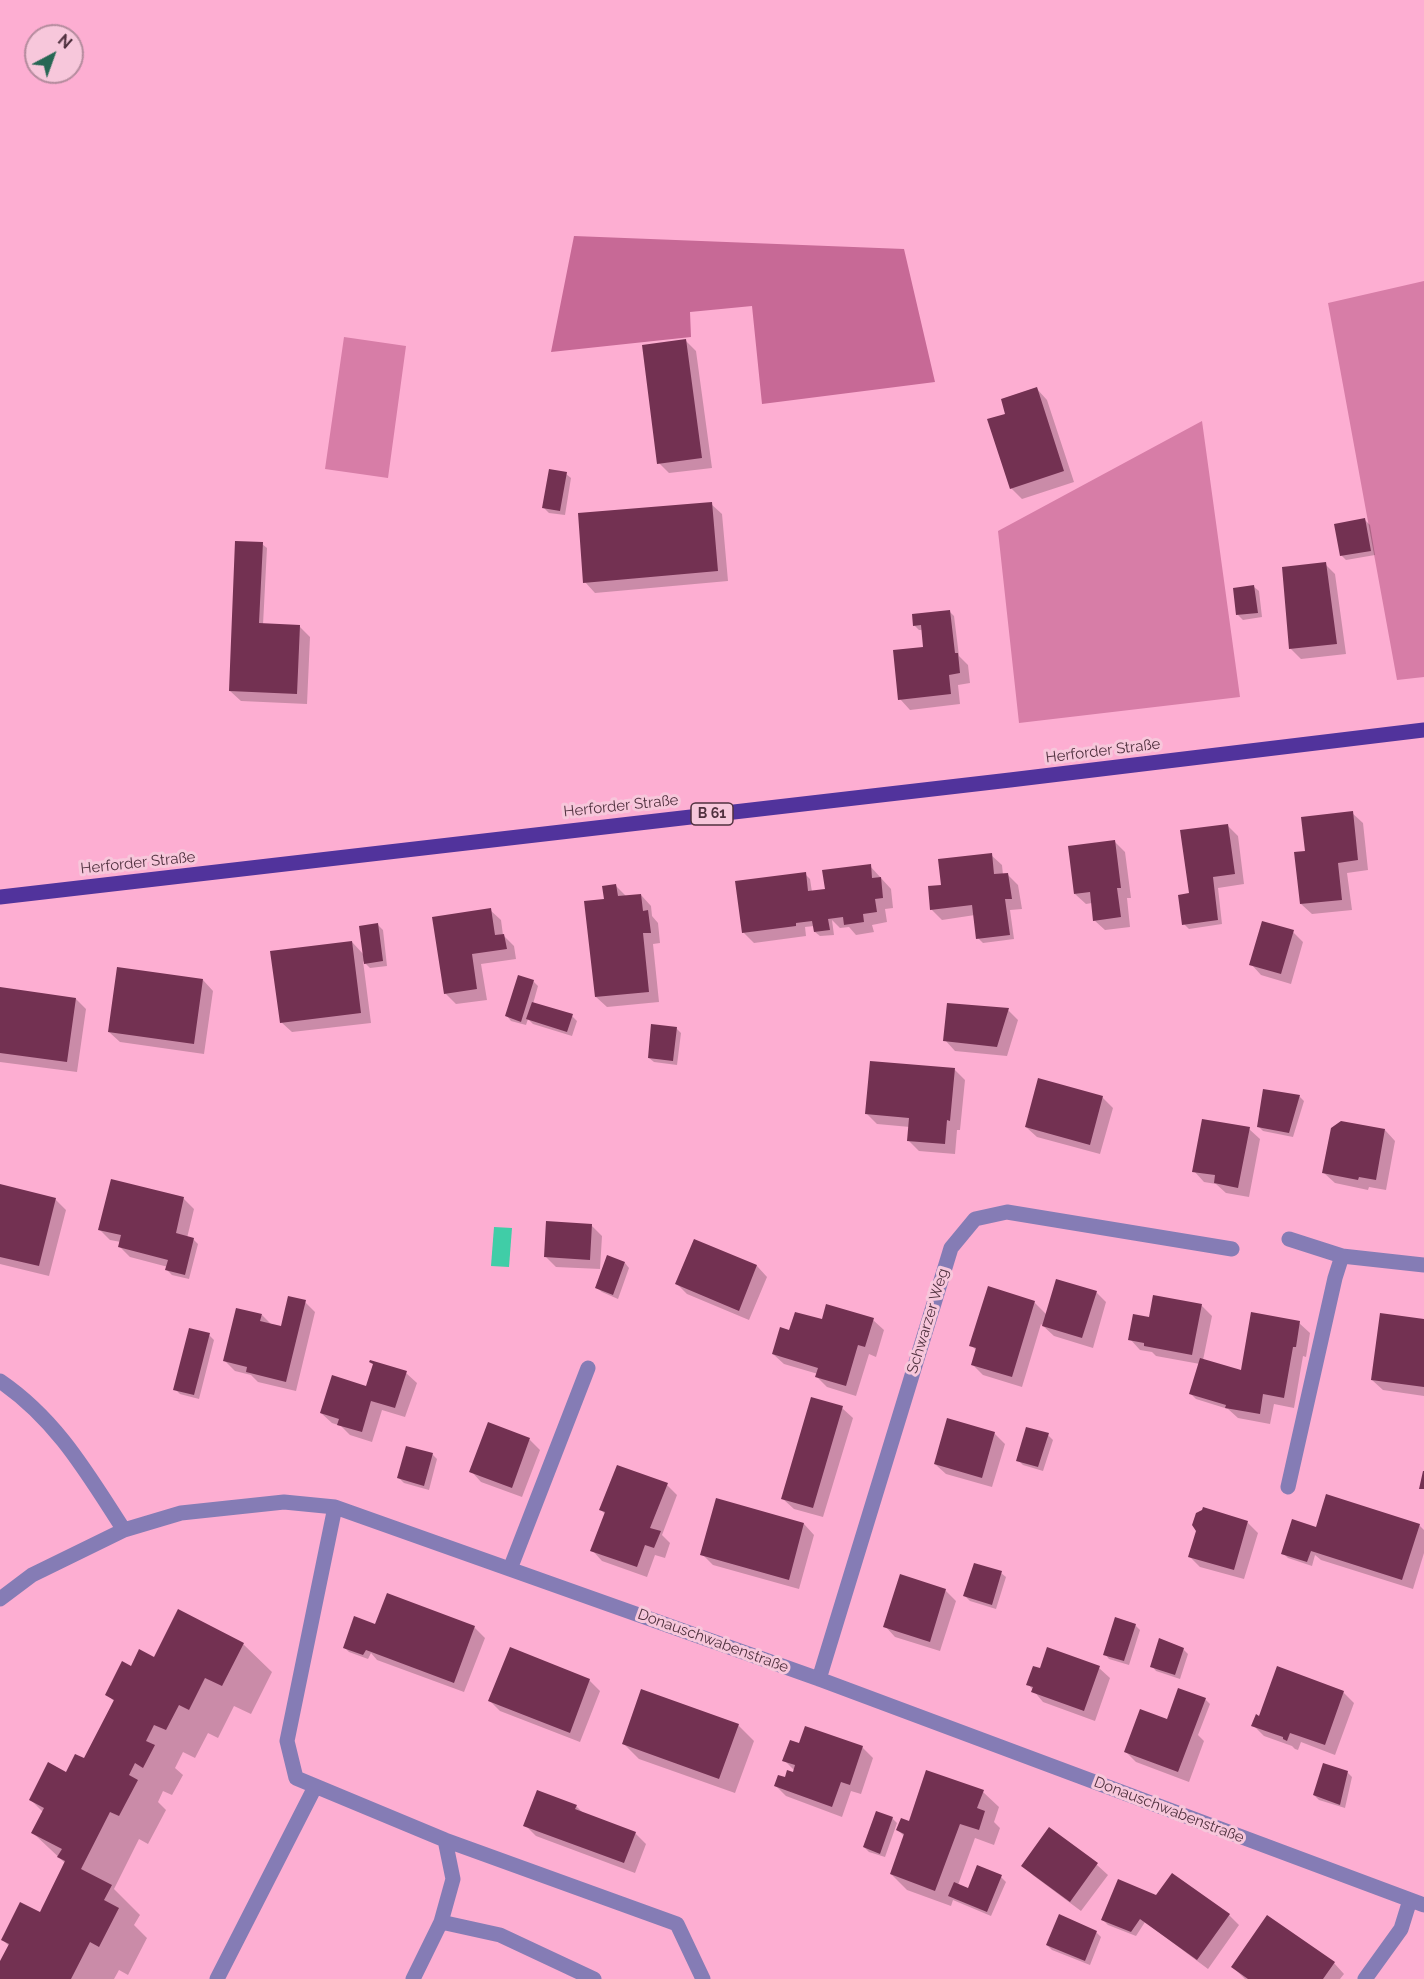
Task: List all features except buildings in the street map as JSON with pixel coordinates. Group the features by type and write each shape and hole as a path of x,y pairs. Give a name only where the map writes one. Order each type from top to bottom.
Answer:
{"main road":[{"name":"Herforder Straße","path":"0,897 1022,779 1424,730"}],"street":[{"name":"Schwarzer Weg","path":"819,1679 951,1248 975,1219 1007,1212 1232,1249"},
{"path":"1289,1239 1342,1256 1424,1265"},
{"path":"1288,1487 1335,1278 1342,1256"},
{"path":"510,1569 588,1368"},
{"path":"0,1381 24,1397 47,1420 74,1454 124,1530"},
{"name":"Donauschwabenstraße","path":"0,1599 33,1575 124,1530 181,1513 284,1502 335,1507 819,1679 1417,1903"},
{"path":"335,1507 287,1741 296,1778 445,1840 678,1924 703,1979"},
{"path":"217,1979 315,1787"},
{"path":"413,1979 441,1922 453,1879 445,1840"},
{"path":"1365,1979 1417,1903"},
{"path":"441,1922 500,1935 594,1979"}],"shaded area":[{"path":"574,236 904,249 935,382 762,404 752,306 690,312 691,337 551,352"},
{"path":"1424,281 1424,677 1397,680 1328,303"},
{"path":"344,337 406,346 388,478 325,469"},
{"path":"1202,421 1240,697 1019,723 998,531"},
{"path":"494,1227 512,1228 509,1267 491,1266"}]}
